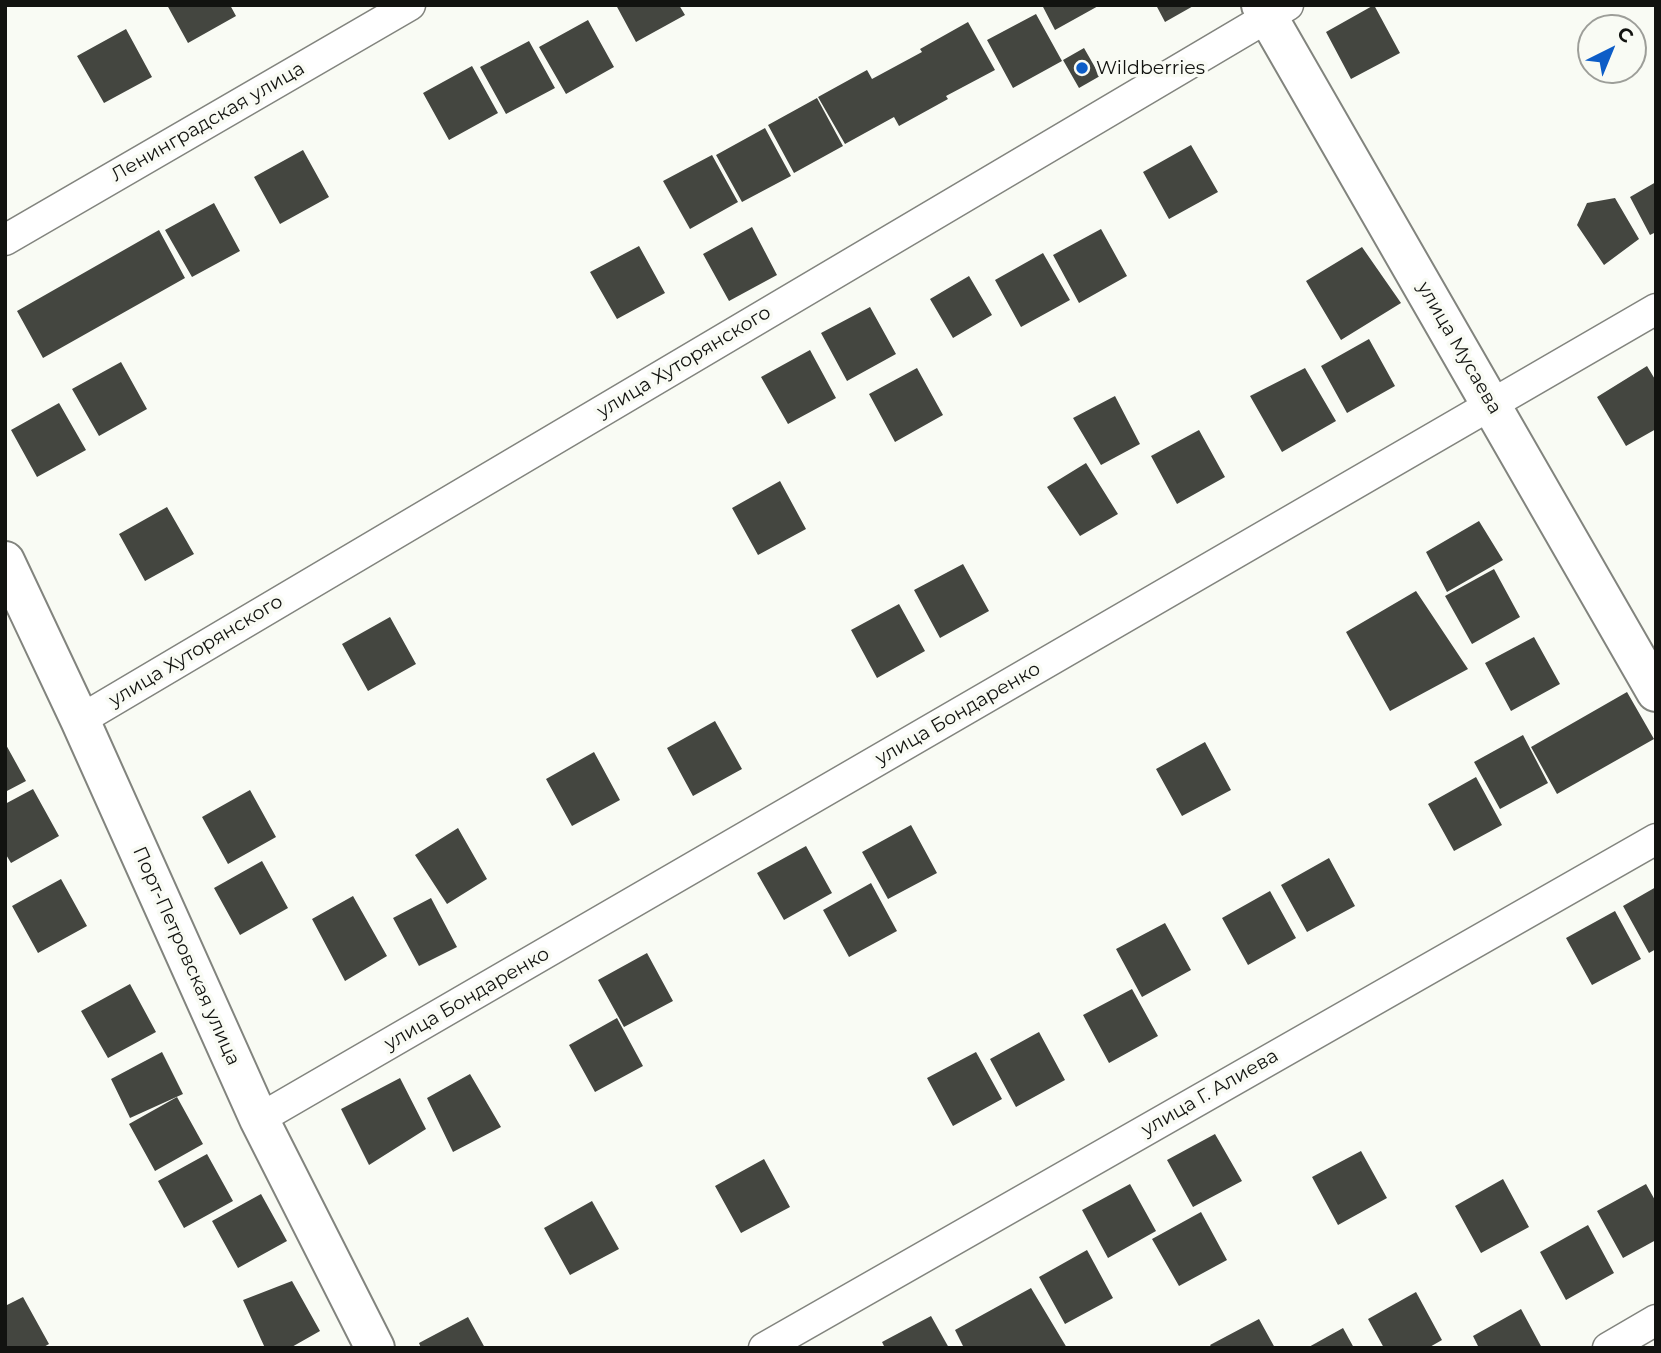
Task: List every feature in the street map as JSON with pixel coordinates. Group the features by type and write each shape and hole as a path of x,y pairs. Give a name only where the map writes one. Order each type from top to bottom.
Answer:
{"street":[{"name":"Ленинградская улица","path":"5,240 410,5"},
{"name":"улица Мусаева","path":"1272,9 1492,405 1656,692"},
{"name":"улица Хуторянского","path":"80,720 1272,9"},
{"name":"улица Бондаренко","path":"259,1119 1656,309"},
{"name":"Порт-Петровская улица","path":"5,561 80,720 259,1119 373,1347"},
{"name":"улица Г. Алиева","path":"764,1348 1656,839"},
{"path":"1608,1348 1656,1320"}],"building":[{"path":"167,5 230,5 236,16 188,43"},
{"path":"616,5 679,5 685,15 636,42"},
{"path":"1042,5 1100,5 1055,30"},
{"path":"1156,5 1195,5 1165,22"},
{"path":"1374,5 1400,53 1351,79 1326,32"},
{"path":"1036,14 1062,61 1013,88 987,40"},
{"path":"588,20 614,67 566,94 539,47"},
{"path":"968,22 995,70 946,96 948,99 899,126 894,117 845,144 818,97 867,70 872,79 922,52 920,49"},
{"path":"126,29 152,77 104,103 77,56"},
{"path":"529,41 555,88 506,114 480,67"},
{"name":"Wildberries","path":"1084,48 1100,76 1079,88 1063,60"},
{"path":"472,66 498,113 449,140 423,93"},
{"path":"817,98 843,146 794,173 768,125"},
{"path":"765,128 791,176 742,202 716,155"},
{"path":"1191,145 1218,192 1169,219 1143,172"},
{"path":"303,150 329,197 280,224 254,177"},
{"path":"712,155 738,202 690,229 663,181"},
{"path":"1656,182 1656,232 1650,235 1630,197"},
{"path":"1615,198 1639,239 1604,265 1577,225 1587,203"},
{"path":"214,203 240,251 192,277 165,230"},
{"path":"752,227 777,275 729,301 703,254"},
{"path":"1101,229 1127,276 1079,303 1053,255"},
{"path":"159,230 185,278 43,358 17,311"},
{"path":"639,246 665,293 617,319 590,272"},
{"path":"1362,247 1401,303 1341,340 1306,281"},
{"path":"1043,253 1070,300 1021,327 995,280"},
{"path":"969,276 992,315 953,338 930,299"},
{"path":"870,307 896,354 847,381 821,333"},
{"path":"1369,339 1395,386 1347,413 1321,366"},
{"path":"810,350 836,398 788,424 761,377"},
{"path":"121,362 147,409 99,436 72,389"},
{"path":"1647,366 1656,381 1656,429 1626,446 1597,397"},
{"path":"917,368 943,415 895,442 869,394"},
{"path":"1305,368 1336,421 1282,452 1250,396"},
{"path":"1115,396 1140,444 1101,465 1073,418"},
{"path":"59,403 86,450 37,477 11,430"},
{"path":"1199,430 1225,477 1177,504 1151,456"},
{"path":"1086,463 1118,514 1080,536 1047,487"},
{"path":"780,481 806,529 758,555 732,508"},
{"path":"167,507 194,554 145,581 119,534"},
{"path":"1479,521 1503,560 1447,592 1426,552"},
{"path":"963,564 989,611 940,638 914,590"},
{"path":"1494,569 1520,617 1472,644 1445,596"},
{"path":"1416,591 1468,669 1390,711 1346,632"},
{"path":"899,604 925,651 877,678 851,630"},
{"path":"390,617 416,664 368,691 342,644"},
{"path":"1534,637 1560,684 1511,711 1485,663"},
{"path":"1627,692 1654,739 1557,794 1531,747"},
{"path":"715,721 742,769 693,796 667,748"},
{"path":"1523,735 1548,783 1500,809 1474,762"},
{"path":"1205,742 1231,790 1182,816 1156,769"},
{"path":"5,743 26,781 5,792"},
{"path":"594,752 620,800 572,826 546,779"},
{"path":"1476,777 1502,825 1454,851 1428,804"},
{"path":"33,789 59,836 11,863 5,853 5,804"},
{"path":"250,790 276,837 228,864 202,817"},
{"path":"911,825 937,873 888,899 862,852"},
{"path":"458,828 487,879 447,904 415,855"},
{"path":"806,846 832,893 784,920 757,873"},
{"path":"1329,858 1355,906 1307,932 1281,885"},
{"path":"262,861 288,908 240,935 214,888"},
{"path":"61,879 87,926 38,953 12,906"},
{"path":"871,883 897,931 849,957 823,910"},
{"path":"1656,887 1656,949 1649,953 1623,906"},
{"path":"1270,891 1296,938 1248,965 1222,918"},
{"path":"353,896 387,956 345,981 312,919"},
{"path":"431,898 457,947 419,966 393,918"},
{"path":"1615,911 1641,959 1592,985 1566,938"},
{"path":"1165,923 1191,970 1142,997 1116,949"},
{"path":"647,953 673,1001 624,1027 598,980"},
{"path":"130,984 156,1032 108,1058 81,1011"},
{"path":"1132,989 1158,1036 1109,1063 1083,1015"},
{"path":"617,1018 643,1066 595,1092 569,1045"},
{"path":"1039,1032 1065,1080 1016,1107 990,1059"},
{"path":"162,1052 183,1094 130,1118 111,1079"},
{"path":"976,1052 1002,1099 953,1126 927,1078"},
{"path":"470,1074 501,1127 453,1152 427,1098"},
{"path":"400,1078 426,1129 369,1165 341,1109"},
{"path":"177,1097 203,1144 155,1171 129,1124"},
{"path":"1215,1134 1242,1181 1193,1207 1167,1160"},
{"path":"1361,1151 1387,1198 1338,1225 1312,1177"},
{"path":"207,1154 233,1201 184,1228 158,1181"},
{"path":"764,1159 790,1207 741,1233 715,1186"},
{"path":"1503,1179 1529,1227 1481,1253 1455,1206"},
{"path":"1130,1184 1156,1231 1108,1258 1082,1210"},
{"path":"1646,1184 1656,1202 1656,1240 1623,1258 1597,1211"},
{"path":"261,1194 287,1241 238,1268 212,1221"},
{"path":"592,1201 619,1249 570,1275 544,1228"},
{"path":"1201,1212 1227,1260 1179,1286 1152,1239"},
{"path":"1588,1225 1614,1273 1566,1300 1540,1252"},
{"path":"1087,1250 1113,1298 1065,1324 1039,1277"},
{"path":"292,1281 320,1331 290,1348 265,1348 243,1300"},
{"path":"1031,1288 1067,1348 964,1348 955,1330"},
{"path":"1416,1292 1442,1340 1428,1348 1384,1348 1368,1319"},
{"path":"23,1297 49,1344 42,1348 5,1348 5,1306"},
{"path":"1521,1309 1542,1348 1479,1348 1473,1336"},
{"path":"931,1316 949,1348 885,1348 882,1342"},
{"path":"468,1317 485,1348 421,1348 419,1343"},
{"path":"1259,1319 1275,1348 1212,1348 1210,1345"},
{"path":"1343,1328 1354,1348 1307,1348"}],"place":[{"name":"Wildberries","path":"1082,68"}]}
